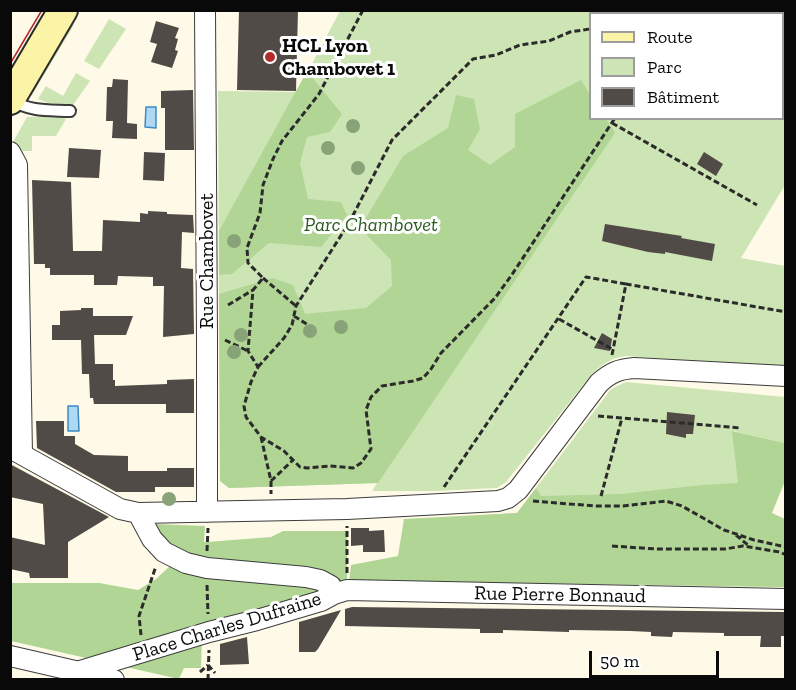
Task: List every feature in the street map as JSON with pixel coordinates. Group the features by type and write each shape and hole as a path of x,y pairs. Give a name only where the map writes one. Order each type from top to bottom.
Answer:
{"main road":[{"path":"11,100 63,10"}],"street":[{"name":"Rue Chambovet","path":"205,10 208,517"},
{"path":"10,152 17,165 16,451 120,509 138,513 208,517 498,501 508,498 518,490 599,383 614,372 634,368 786,376"},
{"name":"Place Charles Dufraine","path":"138,513 152,539 164,552 186,563 207,568 306,577 320,580 341,592"},
{"name":"Place Charles Dufraine","path":"80,671 321,601 341,592"},
{"name":"Rue Pierre Bonnaud","path":"341,592 786,599"},
{"path":"10,656 114,680"}],"lane":[{"path":"11,100 23,107 36,110 70,111"}],"path":[{"path":"296,306 248,263 247,248 260,213 263,185 273,159 282,141 319,94 363,10"},
{"path":"678,12 688,10"},
{"path":"589,28 570,32 549,41 520,45 496,55 473,59 392,140 349,224 296,306 292,325 284,338 258,367 251,382 244,406 246,417 261,437 284,451 300,466 307,468 330,466 353,468 361,462 371,449 366,410 370,397 382,386 423,378 441,353 495,298 614,120"},
{"path":"612,123 757,205"},
{"path":"441,490 586,277 786,312"},
{"path":"228,305 253,290 263,278"},
{"path":"612,360 612,349 626,284"},
{"path":"248,351 253,290"},
{"path":"294,316 308,325"},
{"path":"558,318 612,349"},
{"path":"207,337 219,338 248,351 258,367"},
{"path":"580,408 594,416 740,428"},
{"path":"600,496 622,418"},
{"path":"261,437 271,490"},
{"path":"271,481 293,460"},
{"path":"518,490 529,501 548,503 623,506 666,501 682,506 712,524 735,534 786,546"},
{"path":"341,592 347,509"},
{"path":"207,542 208,517"},
{"path":"735,534 750,547"},
{"path":"612,546 656,549 725,549 743,546 786,555"},
{"path":"142,643 140,616 159,558"},
{"path":"207,584 208,615"},
{"path":"200,672 208,665"},
{"path":"208,665 215,673"},
{"path":"208,665 208,680"}],"green space":[{"name":"Parc Chambovet","path":"340,11 785,11 785,185 741,258 785,266 785,367 627,356 612,360 591,375 506,482 497,488 372,491 377,483 229,488 220,481 218,91 297,92"},
{"path":"109,19 126,29 99,69 84,61"},
{"path":"66,21 74,25 32,95 25,99"},
{"path":"307,71 342,114 330,132 307,137 300,163 308,199 341,202 347,215 321,247 269,243 232,274 219,275 219,231"},
{"path":"76,73 90,81 73,105 48,103 38,99 46,86 63,96"},
{"path":"581,80 589,93 589,120 607,120 615,133 378,483 229,488 220,481 219,294 273,278 293,285 305,314 366,308 392,286 391,260 360,228 403,156 448,128 456,95 474,99 480,129 468,150 490,165 515,147 515,114"},
{"path":"60,116 66,119 56,136 32,136 32,151 20,151 13,142 27,117"},
{"path":"626,382 785,397 785,443 733,431 785,587 492,583 412,520 517,513 611,389"},
{"path":"732,431 785,443 785,481 772,513 785,519 785,587 349,582 351,565 398,556 404,519 517,513 536,488 541,496 621,494 738,483"},
{"path":"155,524 205,526 204,542 271,537 283,531 347,531 347,590 202,634 201,668 184,668 179,679 11,641 11,583 99,583 138,590 156,579 171,565"}],"water":[{"path":"146,107 156,107 156,128 145,127"},
{"path":"68,406 78,406 79,431 68,431"}],"building":[{"name":"HCL Lyon Chambovet 1","path":"239,10 298,10 296,91 237,90"},
{"path":"156,21 179,28 175,38 178,39 175,50 178,51 172,68 151,62 157,44 150,42"},
{"path":"113,79 128,80 127,123 137,124 137,139 112,138 113,121 106,121 107,87 112,87"},
{"path":"193,90 194,150 165,150 165,108 161,108 161,91"},
{"path":"69,148 101,150 99,178 67,177"},
{"path":"144,152 165,153 164,181 143,180"},
{"path":"704,152 723,164 716,176 697,164"},
{"path":"32,180 71,182 73,251 102,251 103,220 140,222 140,213 148,214 148,211 193,215 194,233 182,232 181,268 193,269 194,334 163,337 164,286 153,286 153,277 118,276 117,285 94,285 94,275 50,275 50,268 45,268 45,264 34,264"},
{"path":"605,224 682,236 681,238 715,244 712,261 665,252 665,254 648,252 602,241"},
{"path":"81,308 93,308 93,316 133,316 126,335 94,335 95,364 113,364 115,386 167,384 167,380 194,379 194,413 166,413 166,404 94,404 93,398 90,398 89,374 82,374 81,340 52,340 52,325 60,325 60,311 81,310"},
{"path":"602,333 612,339 610,351 594,348"},
{"path":"667,412 695,415 693,434 686,434 686,438 666,434"},
{"path":"36,421 64,421 64,436 75,436 75,444 94,455 128,456 128,471 194,468 194,487 155,487 155,492 116,492 37,448"},
{"path":"10,464 109,517 68,542 68,578 30,578 29,573 10,569 10,537 45,545 43,504 10,497"},
{"path":"351,528 369,528 369,531 384,530 385,552 363,552 363,545 351,546"},
{"path":"352,607 785,612 781,647 760,647 761,636 724,636 724,633 673,632 672,637 651,636 651,632 631,631 503,630 503,633 480,633 480,629 345,626 345,609"},
{"path":"341,610 315,652 299,652 299,622"},
{"path":"247,637 249,664 220,665 220,644"}],"tram line":[{"path":"10,64 42,10"}],"place":[{"name":"HCL Lyon Chambovet 1","path":"270,57"}]}
